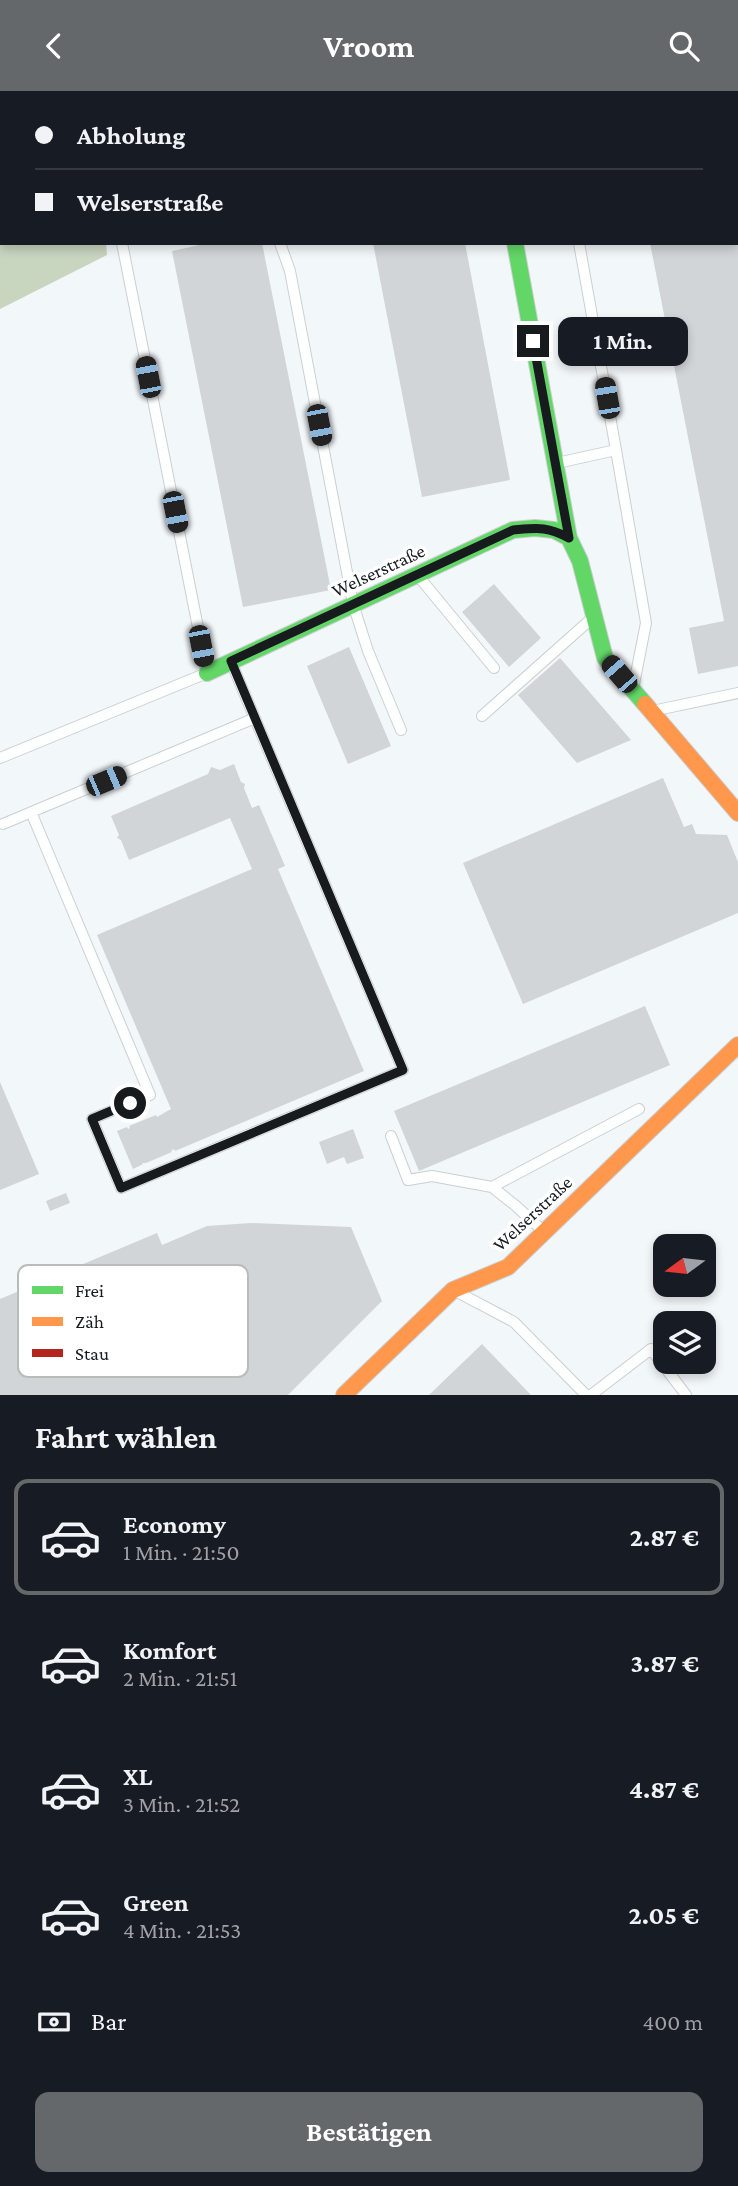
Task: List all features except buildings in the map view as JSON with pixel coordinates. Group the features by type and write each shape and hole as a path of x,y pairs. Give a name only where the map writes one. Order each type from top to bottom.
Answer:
{"street":[{"path":"514,245 569,538 580,561 605,658 738,813"},
{"name":"Welserstraße","path":"207,673 513,530 554,530 569,538"},
{"name":"Welserstraße","path":"344,1395 453,1290 508,1268 738,1045"}],"lane":[{"path":"0,758 207,673 122,245"},
{"path":"281,245 290,271 353,604 368,651 401,730"},
{"path":"579,245 646,623 633,690"},
{"path":"555,464 616,450"},
{"path":"417,575 494,668"},
{"path":"482,716 594,616"},
{"path":"31,812 150,1095 92,1119 121,1188 403,1070 231,661"},
{"path":"651,711 738,694"},
{"path":"3,824 255,718"},
{"path":"492,1187 639,1109"},
{"path":"391,1136 408,1180 432,1176 492,1187 544,1232"},
{"path":"453,1290 514,1321 589,1395 651,1349 686,1395"}],"green space":[{"path":"0,245 106,245 107,255 0,309"}],"traffic: fast":[{"path":"515,245 569,538"},
{"path":"207,673 513,530 535,528 554,530 569,538 580,561 605,658 645,704"}],"traffic: slow":[{"path":"645,704 738,813"},
{"path":"344,1395 453,1290 508,1267 738,1045"}],"route":[{"path":"130,1103 92,1119 121,1188 403,1070 231,661 513,530 554,530 569,538 533,341"}]}
